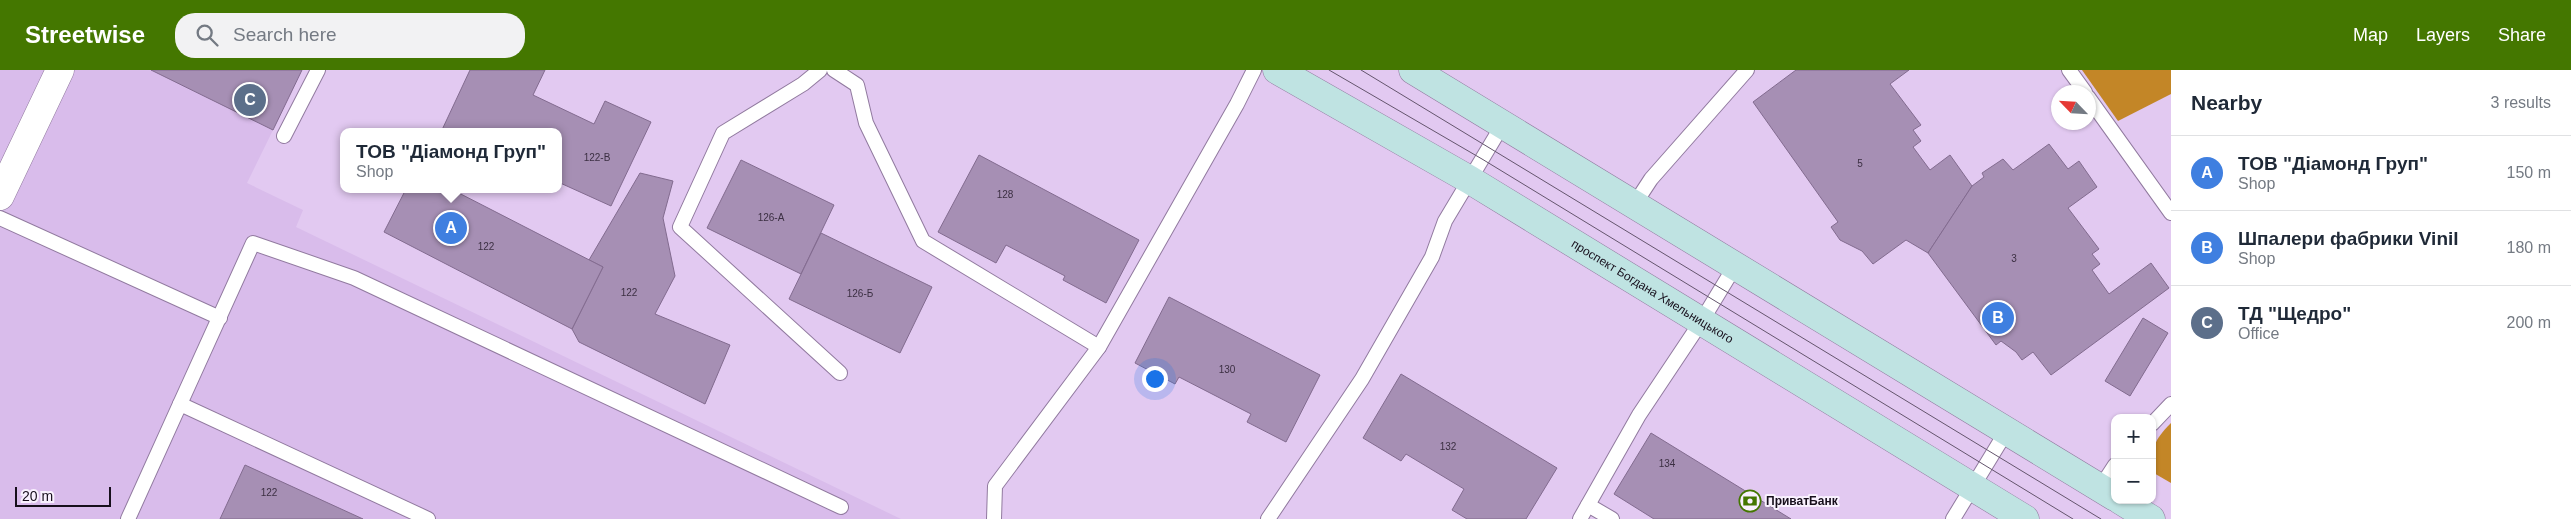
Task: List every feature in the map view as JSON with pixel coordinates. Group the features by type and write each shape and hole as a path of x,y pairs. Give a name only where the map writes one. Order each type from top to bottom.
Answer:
{"main road":[{"name":"проспект Богдана Хмельницького","path":"1277,70 1470,180 2025,519"},
{"path":"1413,70 2111,494"},
{"path":"2127,504 2151,519"}],"street":[{"path":"0,196 60,70"}],"lane":[{"path":"284,136 318,70"},
{"path":"820,70 804,84 723,133 680,227 840,373"},
{"path":"834,70 857,85 866,123 923,241 1099,348"},
{"path":"994,519 995,486 1099,348 1237,104 1254,70"},
{"path":"1634,205 1651,179 1747,70"},
{"path":"2069,70 2080,85"},
{"path":"2096,108 2171,213"},
{"path":"1268,519 1362,379 1432,257 1445,221 1504,124"},
{"path":"0,218 220,318"},
{"path":"128,519 253,243 354,278 841,507"},
{"path":"1580,519 1639,415 1701,322 1735,266"},
{"path":"180,404 428,519"},
{"path":"2156,420 2171,404"},
{"path":"1953,519 2006,432"},
{"path":"1588,505 1612,519"}],"shaded area":[{"path":"0,70 151,70 273,130 247,183 303,210 296,227 901,519 0,519"},
{"path":"2082,70 2171,70 2171,94 2118,121 2096,90 2096,85 2093,85"},
{"path":"2171,423 2171,483 2156,474 2156,442"}],"building":[{"path":"151,70 302,70 273,130"},
{"path":"470,70 545,70 533,95 594,124 605,101 651,122 611,206 562,184 562,128 443,128"},
{"path":"1796,70 1909,70 1890,84 1921,125 1913,130 1921,141 1913,147 1930,170 1950,155 1972,186 1928,253 1906,240 1873,264 1862,251 1840,240 1831,227 1838,222 1753,102"},
{"path":"2049,144 2068,169 2079,161 2097,187 2068,208 2099,249 2092,254 2100,264 2092,270 2109,294 2151,263 2169,288 2051,375 2033,352 2022,360 2016,352 2001,341 1996,345 1928,253 1972,186 1984,177 1982,173 2003,159 2013,170"},
{"path":"979,155 1139,240 1106,303 1063,280 1065,276 1006,245 996,263 938,232"},
{"path":"741,160 834,205 801,274 707,228"},
{"path":"640,173 673,181 663,218 675,276 655,314 730,345 705,404 579,342 572,329 603,267 589,260"},
{"path":"404,193 459,193 603,267 572,329 384,232"},
{"path":"821,233 932,287 900,353 789,299"},
{"path":"1169,297 1320,375 1286,442 1247,422 1251,414 1179,377 1175,384 1135,363"},
{"path":"2143,318 2168,333 2130,396 2105,381"},
{"path":"1401,374 1557,468 1526,519 1467,519 1452,510 1464,489 1406,454 1401,461 1363,438"},
{"path":"1651,433 1791,519 1654,519 1614,494"},
{"path":"245,465 363,519 220,519"}],"tram line":[{"path":"1329,70 1482,159 2073,519"},
{"path":"1361,70 2101,519"}],"place":[{"name":"ТД \"Щедро\"","path":"250,100"},
{"name":"ТОВ \"Діамонд Груп\"","path":"451,228"},
{"name":"Шпалери фабрики Vinil","path":"1998,318"},
{"name":"ПриватБанк","path":"1750,501"}]}
